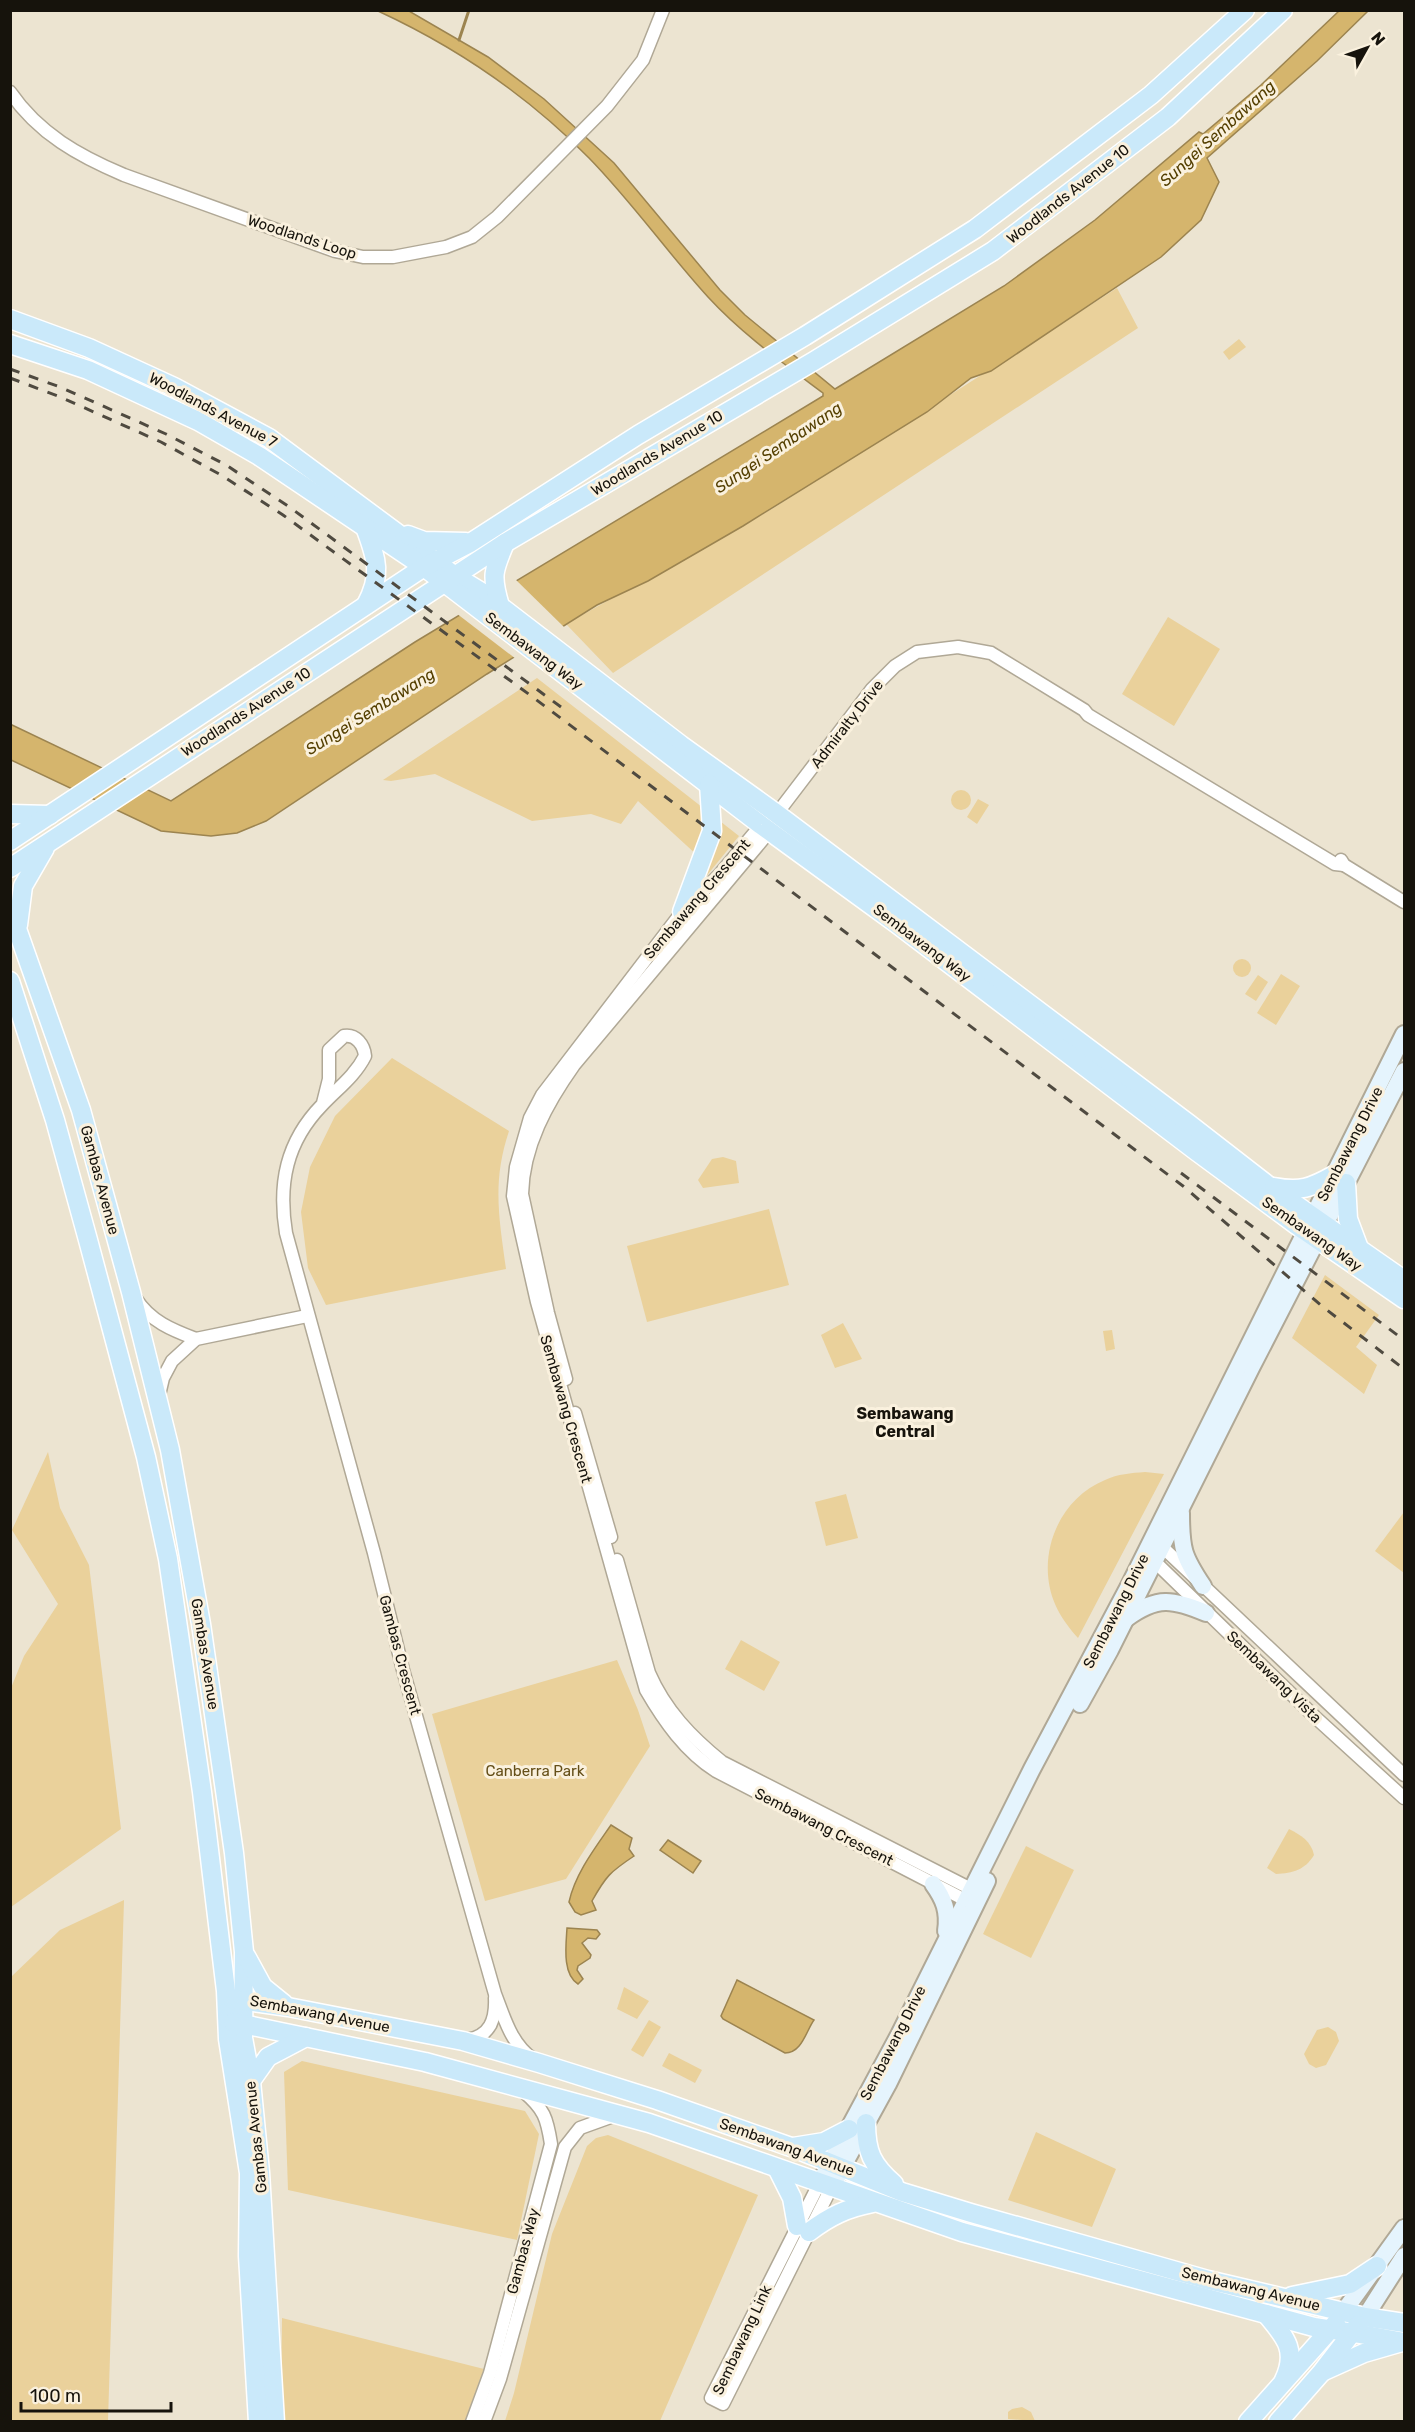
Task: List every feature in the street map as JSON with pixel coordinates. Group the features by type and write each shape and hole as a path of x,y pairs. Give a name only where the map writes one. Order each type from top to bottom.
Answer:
{"main road":[{"name":"Woodlands Avenue 10","path":"10,842 430,564 470,543 638,435 805,336 975,229 1151,95 1245,10"},
{"name":"Woodlands Avenue 10","path":"10,868 505,543 814,361 993,251 1168,117 1283,10"},
{"name":"Woodlands Avenue 7","path":"10,319 89,348 174,387 269,438 395,530 430,564 450,579"},
{"name":"Woodlands Avenue 7","path":"10,344 88,370 198,421 259,456 366,530 430,564"},
{"path":"365,606 375,589 377,562 366,530"},
{"path":"395,530 424,541 470,543"},
{"path":"500,606 494,586 494,571 505,543"},
{"name":"Sembawang Way","path":"450,579 559,661 709,784 773,818 1189,1124 1269,1186 1316,1229 1404,1299"},
{"name":"Sembawang Way","path":"477,599 500,606 559,661 681,745 773,818 915,938 1196,1151 1316,1229 1360,1251 1404,1280"},
{"path":"682,912 712,831 709,784"},
{"path":"10,814 50,815"},
{"path":"17,929 23,886 47,844"},
{"name":"Gambas Avenue","path":"10,909 81,1110 158,1400 176,1485 201,1624 231,1831 244,1952 235,1999"},
{"name":"Gambas Avenue","path":"10,981 55,1120 153,1487 168,1559 201,1792 235,1999 235,2022 228,2039 249,2173 248,2256 258,2421"},
{"name":"Sembawang Drive","path":"825,2186 836,2165 849,2129 945,1941 973,1897 1047,1763 1125,1618 1154,1550 1181,1509 1251,1368 1340,1179 1404,1034"},
{"name":"Sembawang Drive","path":"1340,1179 1404,1071"},
{"path":"1189,1124 1199,1139 1199,1148 1196,1151"},
{"path":"1269,1186 1294,1191 1340,1179 1348,1219 1360,1251"},
{"name":"Sembawang Drive","path":"836,2165 866,2123 888,2084 973,1897 1154,1550 1316,1229"},
{"path":"153,1487 166,1499 171,1498 176,1485"},
{"path":"1181,1509 1181,1544 1188,1563 1203,1586"},
{"path":"168,1559 171,1550 176,1545 181,1546 189,1556"},
{"path":"1125,1618 1155,1601 1172,1601 1206,1613"},
{"path":"933,1884 941,1896 948,1918 945,1941"},
{"path":"244,1952 263,1987 288,2007"},
{"name":"Sembawang Avenue","path":"235,1999 463,2041 657,2100 791,2147 902,2192 1208,2280 1365,2317 1404,2323"},
{"name":"Gambas Avenue","path":"235,2022 243,2038 251,2081 260,2172 275,2421"},
{"name":"Sembawang Avenue","path":"235,2022 424,2062 519,2087 649,2123 874,2203 1024,2250 1314,2327 1351,2334 1368,2334 1404,2342"},
{"path":"251,2081 268,2056 306,2037"},
{"path":"866,2123 866,2142 871,2158 880,2172 902,2192"},
{"path":"791,2147 824,2142 849,2129"},
{"path":"777,2168 792,2198 803,2229 851,2207 874,2203"},
{"path":"1248,2421 1331,2329 1404,2228"},
{"path":"1278,2421 1321,2373 1365,2317 1404,2256"},
{"path":"1287,2297 1350,2284 1377,2266"},
{"path":"1266,2314 1280,2329 1291,2353 1290,2367 1282,2384"},
{"path":"1321,2373 1364,2353 1404,2342"}],"street":[{"name":"Woodlands Loop","path":"10,92 35,122 55,139 93,161 192,201 325,248 363,257 393,257 446,247 472,237 514,202 607,106 643,60 663,10"},
{"name":"Admiralty Drive","path":"773,818 872,688 895,666 917,652 957,647 991,653 1084,710 1092,709 1339,857 1344,865 1404,902"},
{"name":"Sembawang Crescent","path":"773,818 682,912 540,1098 530,1118 516,1167 513,1196 537,1302 646,1690 662,1718 691,1752 716,1771 933,1884 973,1897"},
{"name":"Sembawang Crescent","path":"773,818 550,1100 537,1127 527,1161 522,1194 548,1313 576,1416 649,1673 666,1703 682,1726 722,1762 973,1897"},
{"name":"Gambas Crescent","path":"323,1103 329,1079 329,1050 344,1036 353,1036 362,1044 365,1056 335,1094 323,1103 293,1148 284,1174 281,1208 307,1316 374,1553 403,1670 495,1994 510,2032 519,2047 539,2063"},
{"path":"130,1292 142,1308 163,1325 196,1339"},
{"path":"158,1400 172,1360 196,1339 307,1316"},
{"name":"Sembawang Vista","path":"1154,1550 1203,1586 1404,1775"},
{"name":"Sembawang Vista","path":"1154,1550 1206,1613 1404,1798"},
{"name":"Gambas Crescent","path":"463,2041 482,2036 490,2028 495,1994"},
{"name":"Gambas Way","path":"472,2421 490,2373 551,2144 546,2116 538,2104 519,2087"},
{"name":"Gambas Way","path":"484,2421 500,2379 565,2147 580,2128 617,2115"},
{"name":"Sembawang Link","path":"803,2229 723,2404 711,2398 825,2186"}],"green space":[{"path":"1117,288 1138,328 613,673 566,624 772,509"},
{"path":"1239,339 1246,347 1229,360 1223,352"},
{"path":"1168,617 1220,649 1174,726 1122,694"},
{"path":"537,678 739,836 695,890 698,856 638,801 621,824 591,814 532,821 435,774 391,781 383,780"},
{"path":"961,790 968,793 971,800 968,807 961,810 954,807 951,800 954,793"},
{"path":"978,799 989,805 977,824 967,817"},
{"path":"1242,959 1248,962 1251,968 1248,974 1242,977 1236,974 1233,968 1236,962"},
{"path":"1281,974 1300,986 1276,1025 1257,1013"},
{"path":"1258,975 1268,982 1256,1001 1245,994"},
{"path":"392,1058 509,1131 500,1167 498,1200 506,1269 326,1305 308,1268 301,1212 310,1167 335,1116"},
{"path":"723,1157 736,1161 739,1183 703,1188 698,1180 712,1159"},
{"path":"769,1209 789,1285 647,1322 627,1246"},
{"path":"1325,1275 1379,1315 1356,1347 1377,1365 1364,1394 1292,1338"},
{"path":"843,1323 862,1359 835,1368 821,1335"},
{"path":"1112,1330 1115,1349 1106,1351 1103,1331"},
{"path":"48,1452 60,1508 89,1565 121,1829 11,1907 11,1688 24,1656 58,1604 12,1530"},
{"path":"1145,1472 1164,1474 1078,1638 1059,1613 1049,1586 1050,1549 1055,1532 1063,1515 1089,1489 1115,1476"},
{"path":"846,1494 858,1538 826,1546 815,1502"},
{"path":"1404,1512 1404,1573 1375,1551"},
{"path":"741,1640 780,1662 764,1691 725,1669"},
{"name":"Canberra Park","path":"617,1660 650,1746 566,1879 485,1901 432,1714"},
{"path":"1289,1829 1305,1839 1314,1855 1298,1870 1276,1874 1267,1868"},
{"path":"1026,1846 1074,1870 1031,1958 983,1934"},
{"path":"124,1900 108,2421 11,2421 11,1977 60,1930"},
{"path":"624,1987 649,2001 637,2019 617,2009"},
{"path":"649,2020 661,2027 643,2057 631,2050"},
{"path":"1328,2027 1336,2032 1339,2041 1326,2065 1316,2068 1309,2064 1304,2054 1317,2030"},
{"path":"669,2053 702,2070 695,2083 662,2066"},
{"path":"302,2061 525,2111 539,2134 517,2240 288,2190 284,2072"},
{"path":"1036,2132 1116,2169 1092,2227 1008,2200"},
{"path":"608,2135 758,2195 660,2421 505,2421 514,2393 552,2234 587,2146 596,2138"},
{"path":"282,2318 484,2369 465,2421 281,2422"},
{"path":"1022,2407 1031,2412 1035,2421 1008,2419 1008,2412"}],"water":[{"name":"Sungei Sembawang","path":"378,11 409,11 488,57 544,99 614,163 720,290 745,315 835,389 1004,286 1095,220 1199,132 1203,134 1261,85 1339,11 1368,11 1317,61 1207,158 1219,182 1201,220 1161,257 991,371 971,378 927,412 743,526 648,581 597,605 487,674 266,821 237,833 211,836 161,831 11,760 10,724 171,801 415,642 823,396 823,393 763,348 721,311 605,175 542,114 463,57"},
{"path":"611,1825 632,1838 629,1849 634,1856 609,1875 601,1886 592,1901 596,1910 581,1915 575,1912 569,1902 572,1892 586,1862"},
{"path":"668,1840 701,1861 693,1873 660,1850"},
{"path":"567,1928 597,1930 600,1934 596,1939 588,1938 582,1943 591,1955 578,1966 577,1970 583,1979 578,1984 569,1973 567,1966"},
{"path":"737,1980 814,2020 796,2049 785,2053 723,2019 721,2016"}],"pier":[{"path":"514,578 565,628 516,659 456,613"}],"waterway":[{"path":"459,40 469,10"}],"railway":[{"path":"10,369 60,387 166,434 226,465 288,506 565,710"},
{"path":"10,378 58,396 161,442 221,475 283,515 530,695 1183,1186 1323,1307 1404,1369"},
{"path":"1181,1173 1404,1340"}],"district":[{"name":"Sembawang Central","path":"905,1422"}]}
